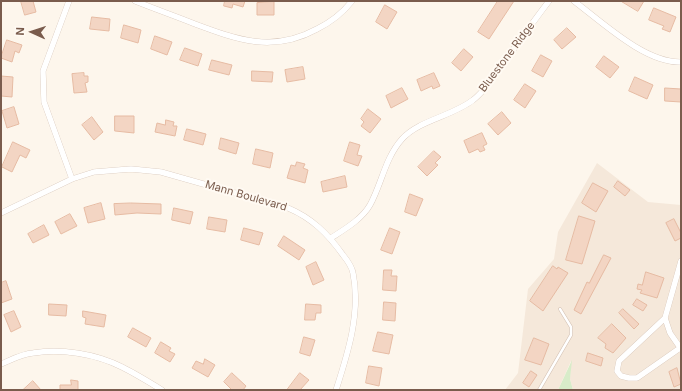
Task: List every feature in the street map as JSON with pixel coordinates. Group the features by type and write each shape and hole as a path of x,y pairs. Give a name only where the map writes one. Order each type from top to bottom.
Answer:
{"street":[{"path":"69,1 44,71 43,83 44,102 72,179"},
{"path":"135,1 232,38 268,43 302,37 332,21 352,1"},
{"name":"Bluestone Ridge","path":"331,238 356,220 370,206 385,167 394,149 403,138 414,130 460,109 475,99 488,84 549,1"},
{"path":"574,1 644,51 658,59 681,62"},
{"name":"Mann Boulevard","path":"1,213 72,179 94,172 131,169 161,172 288,208 304,215 331,238 353,272 356,303 355,320 336,390"},
{"path":"665,318 670,333 680,348 637,378 621,376 617,371 619,361 665,318 681,261"},
{"path":"1,364 17,357 32,353 52,352 85,354 102,358 122,367 162,390"}],"lane":[{"path":"539,390 571,335 571,328 560,309"}],"shaded area":[{"path":"597,163 648,202 681,205 681,390 573,390 570,379 571,361 558,390 505,390 518,373 528,289 554,259 558,232"}],"green space":[{"path":"572,360 570,379 573,390 558,390"}],"building":[{"path":"21,1 33,1 36,12 25,15"},
{"path":"225,1 245,1 243,7 233,4 232,8 224,6"},
{"path":"498,1 514,1 489,39 478,32"},
{"path":"621,1 644,1 638,11"},
{"path":"274,2 274,15 257,15 257,3"},
{"path":"385,5 397,12 387,29 376,22"},
{"path":"654,8 676,17 670,32 662,29 664,26 649,20"},
{"path":"92,17 110,19 109,31 90,29"},
{"path":"124,25 141,30 138,43 121,38"},
{"path":"567,28 576,37 562,49 554,40"},
{"path":"155,36 172,42 167,55 151,49"},
{"path":"7,40 22,45 19,53 15,51 12,62 1,58"},
{"path":"185,48 202,54 198,66 180,60"},
{"path":"464,49 473,57 461,71 452,63"},
{"path":"541,55 552,61 543,77 532,71"},
{"path":"604,56 619,67 610,78 596,67"},
{"path":"212,60 232,65 229,75 209,70"},
{"path":"303,67 305,79 287,82 285,70"},
{"path":"252,71 273,72 272,82 252,81"},
{"path":"84,73 84,76 88,76 88,82 85,83 87,92 74,93 72,74"},
{"path":"434,73 440,86 433,89 432,86 421,91 417,80"},
{"path":"1,76 13,77 12,97 1,96"},
{"path":"635,77 653,85 647,99 629,91"},
{"path":"525,84 536,91 525,108 514,100"},
{"path":"402,88 408,99 391,108 386,96"},
{"path":"665,88 681,89 681,102 665,101"},
{"path":"14,107 19,124 7,128 2,111"},
{"path":"368,109 381,119 370,133 361,126 364,122 361,119"},
{"path":"502,112 511,123 498,135 488,124"},
{"path":"115,116 134,116 134,133 115,131"},
{"path":"92,117 103,132 94,140 82,125"},
{"path":"166,120 174,122 173,126 177,126 175,136 155,132 157,123 165,125"},
{"path":"187,129 206,134 203,145 184,140"},
{"path":"482,133 487,144 483,146 485,150 480,152 478,149 469,153 464,141"},
{"path":"221,138 239,143 236,154 219,149"},
{"path":"13,142 30,150 26,158 20,155 12,172 2,167"},
{"path":"350,142 360,145 357,155 362,156 358,166 344,161"},
{"path":"256,149 273,153 270,168 253,164"},
{"path":"434,151 441,157 435,163 438,165 427,176 418,167"},
{"path":"297,162 305,164 303,168 308,170 305,183 287,178 291,165 295,166"},
{"path":"345,176 347,187 323,192 321,182"},
{"path":"618,181 630,190 625,196 614,187"},
{"path":"593,183 608,191 596,212 582,203"},
{"path":"410,194 423,199 416,216 405,212"},
{"path":"101,203 105,219 88,223 84,208"},
{"path":"114,204 161,204 161,214 137,213 115,215"},
{"path":"174,208 193,212 190,224 172,220"},
{"path":"70,214 77,226 61,234 55,222"},
{"path":"579,216 595,221 582,264 566,260"},
{"path":"209,217 227,220 225,232 207,229"},
{"path":"674,219 681,233 681,238 675,241 666,223"},
{"path":"44,225 49,235 33,243 28,234"},
{"path":"244,228 263,233 259,245 241,240"},
{"path":"390,228 400,232 392,254 381,250"},
{"path":"284,236 305,250 299,260 278,246"},
{"path":"604,255 611,258 581,314 574,310 587,282 589,283"},
{"path":"316,262 324,280 313,285 306,267"},
{"path":"553,266 557,269 558,267 568,273 543,311 530,301"},
{"path":"384,270 392,270 391,276 397,276 396,291 383,290"},
{"path":"646,272 664,278 657,298 640,293 642,290 637,289 638,284 642,285"},
{"path":"6,281 12,299 1,303 1,283"},
{"path":"637,299 647,305 643,311 633,305"},
{"path":"384,302 396,303 395,321 383,320"},
{"path":"49,304 67,305 66,316 49,315"},
{"path":"306,304 321,305 321,313 316,313 315,320 305,320"},
{"path":"623,309 639,324 634,329 619,313"},
{"path":"14,311 21,327 11,332 4,315"},
{"path":"83,311 106,315 104,327 85,324 86,318 83,317"},
{"path":"612,324 626,338 613,353 605,348 606,344 598,338"},
{"path":"133,328 151,338 146,347 128,337"},
{"path":"378,332 393,335 389,354 373,351"},
{"path":"304,337 315,340 310,356 300,353"},
{"path":"534,338 549,344 541,365 525,360"},
{"path":"161,342 171,348 169,351 175,354 170,362 155,353"},
{"path":"588,353 603,358 601,366 586,361"},
{"path":"205,359 215,365 208,377 192,368 196,361 203,364"},
{"path":"369,366 382,368 379,386 366,383"},
{"path":"677,368 681,384 674,387 669,372"},
{"path":"531,371 537,375 529,387 523,383"},
{"path":"232,373 246,386 243,390 232,390 224,382"},
{"path":"300,373 309,380 300,390 287,390"},
{"path":"71,380 78,381 78,390 60,390 60,385 71,385"},
{"path":"33,381 41,390 23,390"}]}
